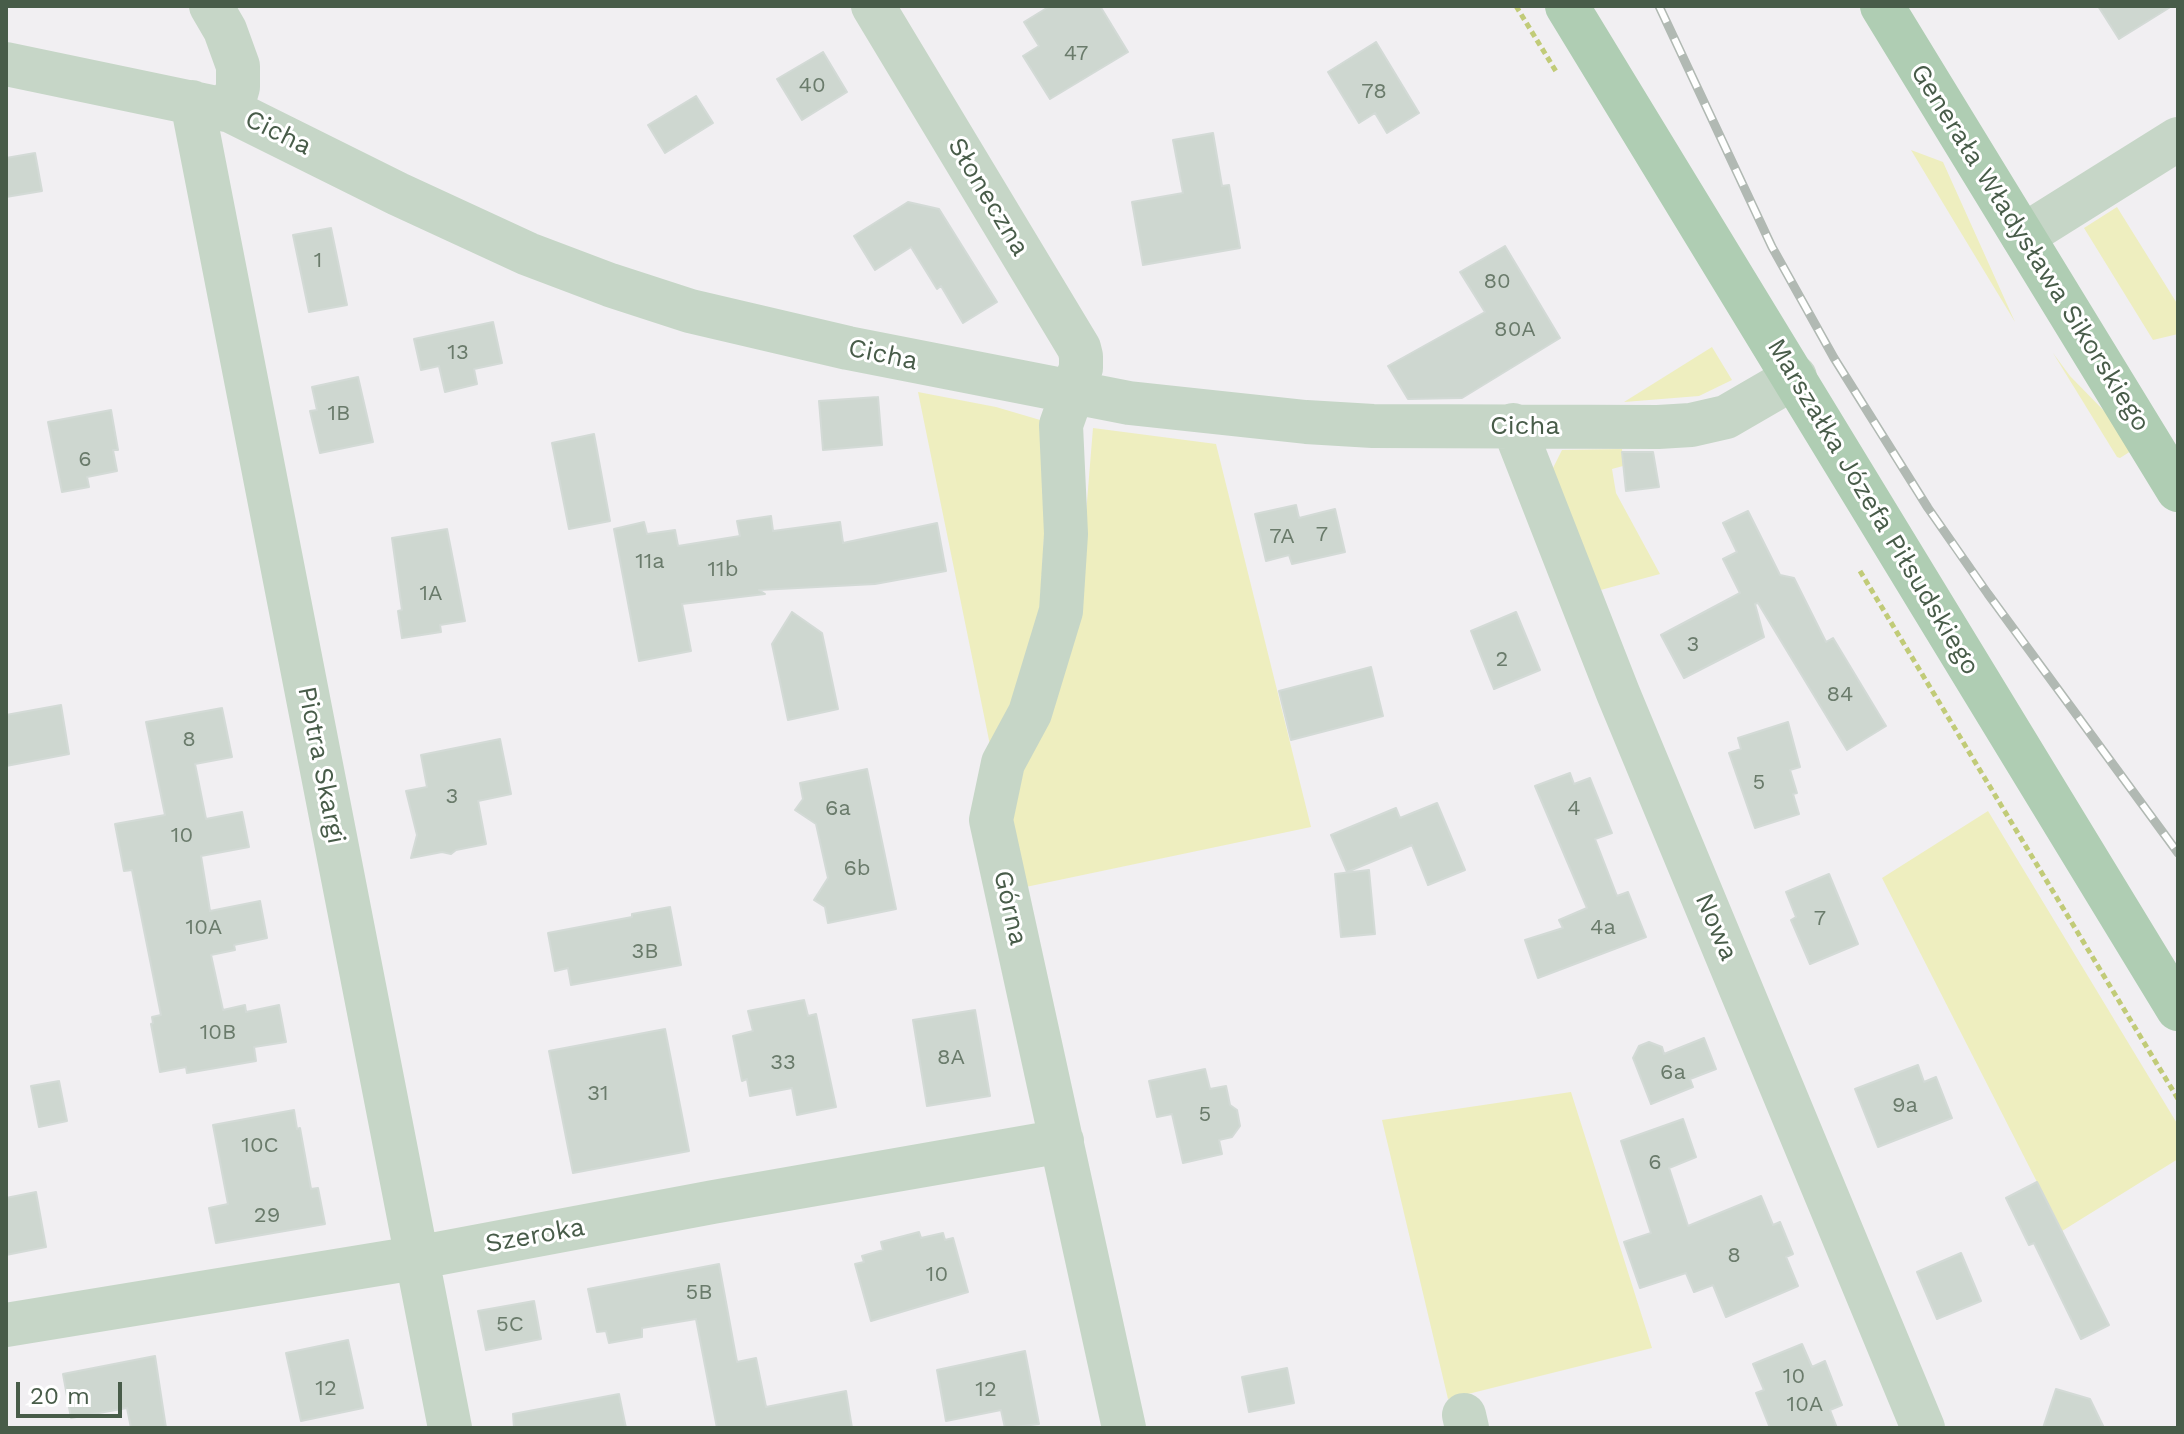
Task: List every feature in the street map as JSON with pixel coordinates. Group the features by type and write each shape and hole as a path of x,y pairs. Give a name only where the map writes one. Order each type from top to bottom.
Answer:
{"main road":[{"name":"Marszałka Józefa Piłsudskiego","path":"1567,6 2178,1009"},
{"name":"Generała Władysława Sikorskiego","path":"1882,6 2178,490"}],"street":[{"path":"211,6 225,30 238,66 238,87 212,106"},
{"name":"Słoneczna","path":"873,6 1079,348 1081,368 1071,393"},
{"name":"Cicha","path":"6,64 212,106 513,248 690,311 848,348 1071,393 1129,403 1373,426 1691,425 1726,417 1795,377"},
{"name":"Piotra Skargi","path":"212,106 415,1258 450,1428"},
{"path":"2023,236 2178,139"},
{"name":"Górna","path":"1071,393 1061,425 1066,534 1061,611 1030,713 1003,763 991,820 1124,1428"},
{"name":"Nowa","path":"1513,425 1618,693 1923,1428"},
{"name":"Szeroka","path":"6,1325 415,1258 1062,1141"}],"path":[{"path":"1516,6 1558,74"},
{"path":"1857,566 2178,1099"}],"green space":[{"path":"1911,150 1943,162 2015,322 1949,213"},
{"path":"2117,207 2178,305 2178,334 2153,340 2084,228"},
{"path":"1712,347 1732,380 1699,396 1624,402"},
{"path":"2053,353 2070,376 2111,418 2131,451 2117,457"},
{"path":"918,392 996,407 1047,422 1038,643 1017,704 990,745"},
{"path":"1093,428 1216,444 1311,827 1021,888 1003,805 1084,538"},
{"path":"1622,449 1623,466 1612,469 1616,493 1660,574 1597,591 1550,474 1562,450"},
{"path":"1988,811 2178,1125 2178,1159 2062,1231 1882,878"},
{"path":"1571,1092 1652,1348 1448,1399 1382,1120"}],"building":[{"path":"1050,6 1100,6 1128,52 1050,99 1023,56 1039,46 1024,22"},
{"path":"2098,6 2172,6 2119,39"},
{"path":"1376,42 1419,113 1387,133 1375,113 1359,123 1328,72"},
{"path":"823,52 847,92 802,120 777,79"},
{"path":"696,96 713,123 665,153 648,125"},
{"path":"1213,133 1222,186 1229,185 1240,248 1143,265 1132,202 1183,193 1173,140"},
{"path":"35,153 42,191 6,197 6,158"},
{"path":"908,202 939,209 997,302 963,323 941,286 937,289 911,247 875,270 854,236"},
{"path":"331,228 347,305 309,312 293,235"},
{"path":"1505,246 1560,338 1462,398 1408,399 1388,366 1485,312 1460,272"},
{"path":"493,322 502,363 474,369 477,384 445,392 439,366 421,370 414,339"},
{"path":"358,377 373,442 320,453 310,411 317,410 312,387"},
{"path":"878,397 882,445 823,450 819,401"},
{"path":"111,410 118,450 113,450 117,471 87,477 89,487 62,492 48,422"},
{"path":"594,434 610,521 569,529 552,443"},
{"path":"1622,452 1653,452 1659,487 1626,491"},
{"path":"1296,505 1299,518 1335,509 1345,552 1292,564 1289,555 1266,561 1255,514"},
{"path":"1748,511 1780,575 1794,578 1826,642 1833,638 1886,726 1847,750 1758,603 1755,604 1764,637 1684,678 1661,635 1740,593 1723,559 1737,552 1723,523"},
{"path":"771,516 773,531 840,522 843,543 937,523 946,571 875,584 759,590 765,594 682,604 691,651 639,661 614,529 644,522 647,534 675,530 678,546 740,536 737,521"},
{"path":"447,529 465,621 440,625 441,632 402,638 398,611 402,610 392,538"},
{"path":"792,612 822,633 838,709 788,720 772,644"},
{"path":"1516,612 1540,670 1494,689 1471,631"},
{"path":"1371,667 1383,716 1291,740 1279,691"},
{"path":"61,705 69,754 6,766 6,715"},
{"path":"222,708 232,757 195,764 206,819 242,812 249,847 201,856 210,911 260,901 267,938 234,945 235,950 211,955 223,1010 245,1005 246,1012 279,1005 286,1042 254,1047 256,1061 187,1073 186,1067 160,1072 151,1024 152,1017 161,1015 132,870 124,871 115,824 165,815 146,722"},
{"path":"1788,722 1800,767 1790,770 1799,814 1755,828 1729,753 1741,749 1738,738"},
{"path":"500,739 511,794 478,801 486,844 456,850 451,854 442,852 411,858 417,835 406,791 427,787 421,755"},
{"path":"867,769 896,909 828,923 825,907 814,900 828,878 816,824 795,810 803,799 800,783"},
{"path":"1570,773 1574,784 1590,778 1612,833 1595,839 1617,896 1628,892 1646,937 1538,978 1525,940 1563,928 1559,920 1587,908 1535,786"},
{"path":"1437,803 1465,870 1428,885 1412,845 1347,872 1331,835 1396,808 1400,818"},
{"path":"1369,870 1375,934 1341,937 1335,874"},
{"path":"1829,874 1858,944 1810,964 1791,920 1796,917 1786,892"},
{"path":"670,907 681,965 571,985 568,968 555,971 548,933"},
{"path":"804,1000 808,1016 816,1014 836,1107 797,1115 792,1088 750,1096 747,1079 742,1081 733,1036 753,1031 748,1011"},
{"path":"975,1010 990,1096 927,1106 913,1020"},
{"path":"665,1029 689,1151 573,1173 549,1051"},
{"path":"1704,1038 1716,1069 1690,1079 1693,1087 1651,1104 1633,1058 1639,1046 1649,1042 1662,1047 1664,1054"},
{"path":"1918,1065 1924,1082 1936,1077 1952,1118 1878,1147 1855,1089"},
{"path":"1205,1069 1210,1089 1226,1086 1230,1105 1237,1110 1240,1126 1232,1137 1219,1140 1222,1154 1183,1163 1172,1114 1157,1117 1149,1081"},
{"path":"59,1081 67,1121 39,1127 31,1086"},
{"path":"294,1110 311,1189 318,1188 325,1224 216,1243 209,1208 228,1204 213,1125"},
{"path":"1683,1119 1696,1157 1669,1168 1688,1226 1761,1196 1773,1225 1780,1222 1793,1254 1786,1257 1798,1286 1726,1317 1713,1285 1694,1292 1686,1273 1640,1288 1624,1242 1651,1233 1621,1141"},
{"path":"2037,1182 2109,1325 2081,1339 2034,1243 2029,1245 2006,1198"},
{"path":"36,1192 46,1247 6,1255 6,1198"},
{"path":"919,1232 921,1238 943,1233 945,1240 953,1238 968,1292 871,1321 855,1264 864,1262 862,1256 883,1250 881,1242"},
{"path":"1961,1253 1981,1301 1937,1319 1917,1272"},
{"path":"719,1264 737,1362 756,1358 766,1407 846,1391 852,1428 717,1428 696,1319 642,1328 642,1337 609,1343 606,1331 597,1332 588,1289"},
{"path":"534,1301 541,1339 486,1350 478,1311"},
{"path":"348,1340 363,1408 301,1421 286,1353"},
{"path":"1802,1344 1812,1367 1825,1361 1842,1405 1830,1410 1837,1428 1770,1428 1756,1393 1764,1390 1753,1364"},
{"path":"1025,1351 1039,1424 1005,1428 1001,1410 946,1421 937,1370"},
{"path":"155,1356 166,1428 131,1428 127,1408 71,1418 63,1374"},
{"path":"1287,1368 1294,1403 1249,1412 1242,1377"},
{"path":"2056,1389 2090,1399 2104,1428 2043,1428"},
{"path":"619,1394 626,1428 514,1428 513,1414"}],"railway":[{"path":"1659,6 1772,247 1834,358 1928,508 2178,853"}]}
